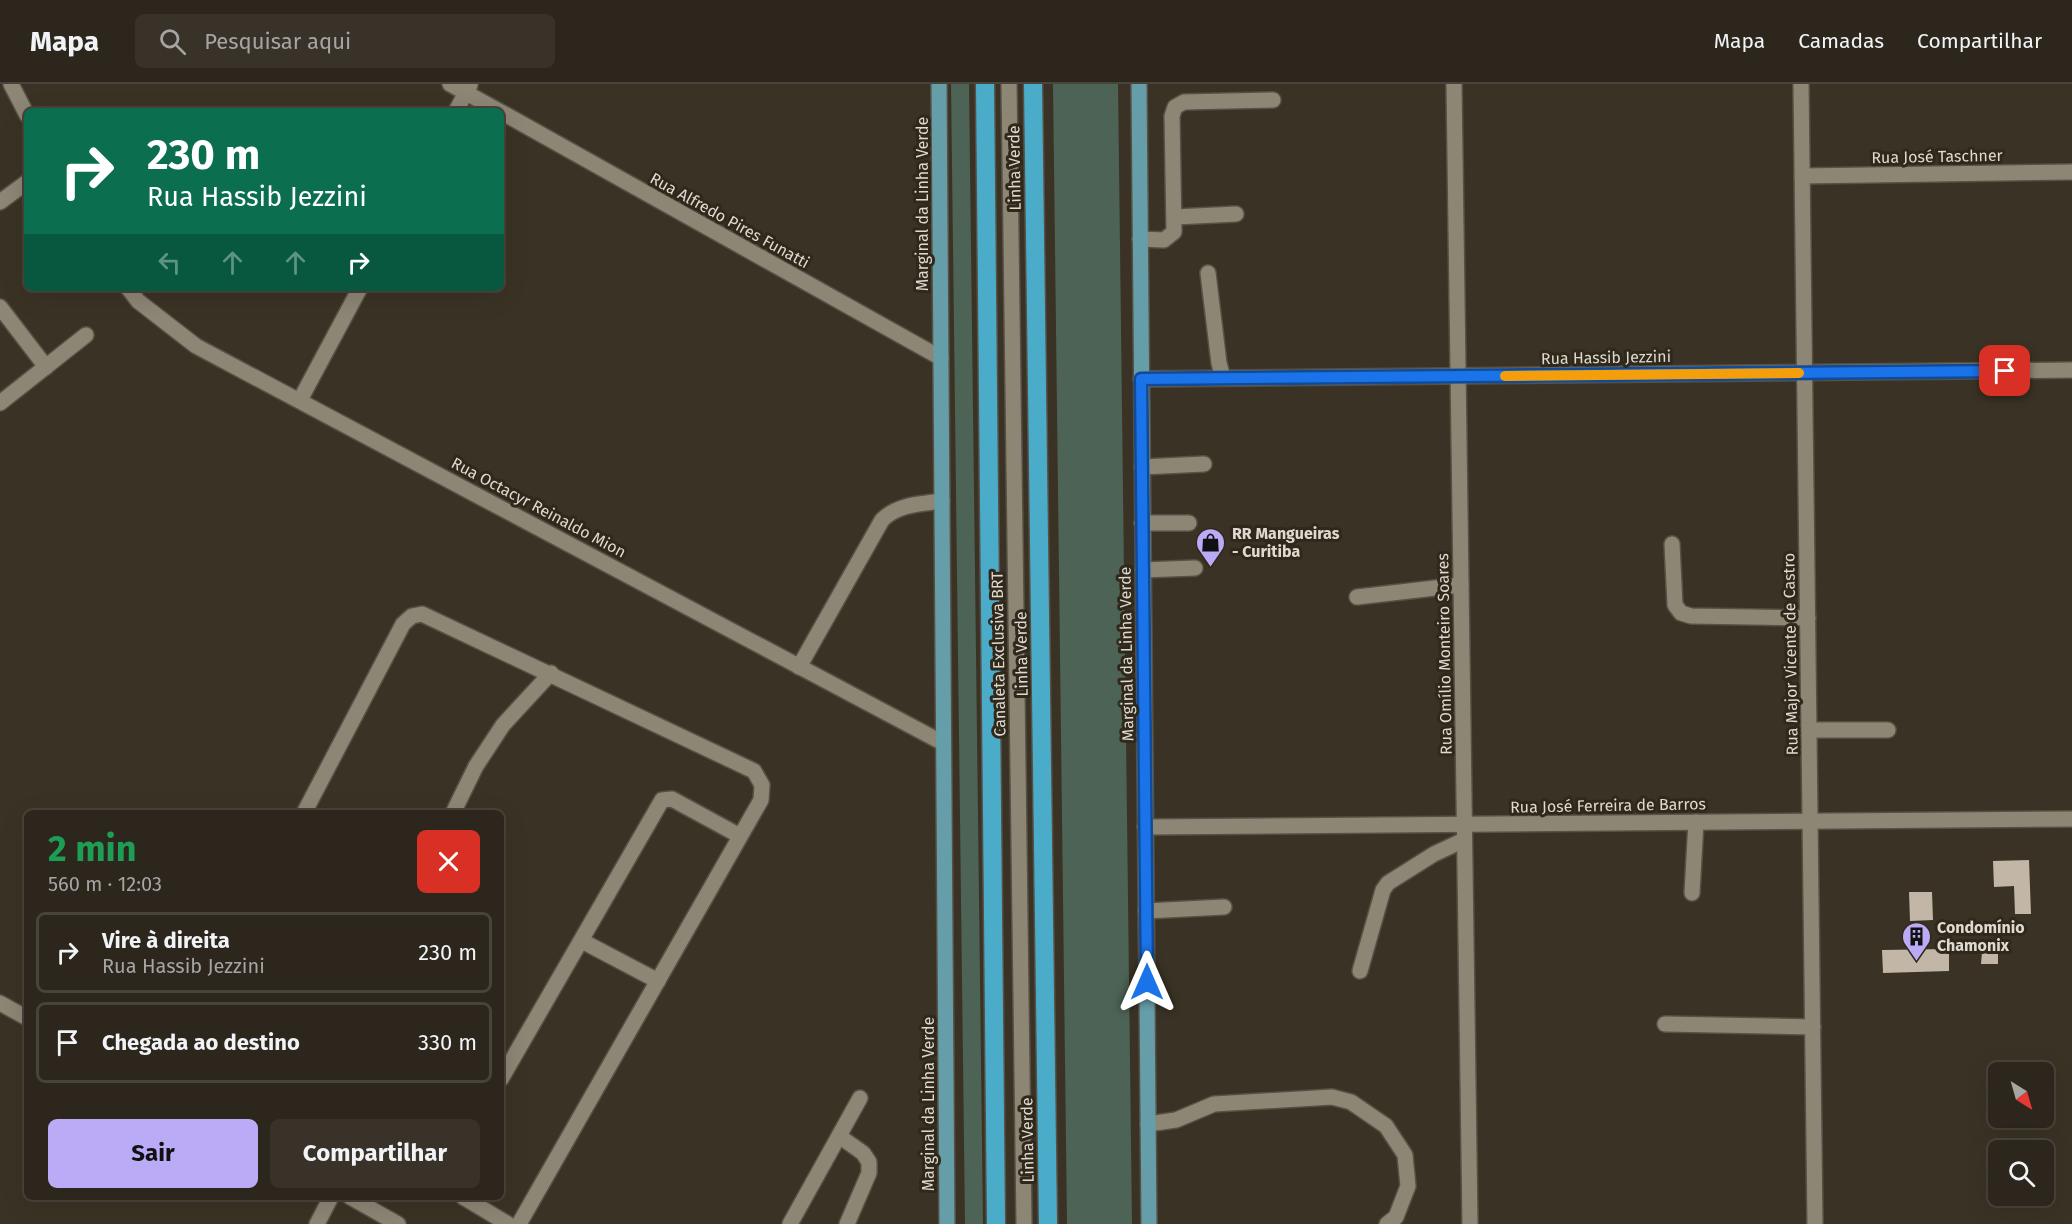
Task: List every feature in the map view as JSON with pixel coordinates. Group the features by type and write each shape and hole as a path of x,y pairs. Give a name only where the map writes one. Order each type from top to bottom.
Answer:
{"highway":[{"name":"Linha Verde","path":"985,84 996,1224"},
{"name":"Linha Verde","path":"1033,84 1048,1224"}],"main road":[{"name":"Marginal da Linha Verde","path":"939,84 947,1224"},
{"name":"Marginal da Linha Verde","path":"1139,84 1149,1224"}],"street":[{"path":"11,84 24,109"},
{"name":"Rua Alfredo Pires Funatti","path":"450,84 468,88 495,108"},
{"name":"Canaleta Exclusiva BRT","path":"1009,84 1023,1224"},
{"name":"Rua Omílio Monteiro Soares","path":"1454,84 1470,1224"},
{"name":"Rua Major Vicente de Castro","path":"1801,84 1815,1224"},
{"path":"458,108 468,88"},
{"path":"1140,239 1164,240 1174,232 1172,116 1175,107 1184,102 1273,100"},
{"name":"Rua Alfredo Pires Funatti","path":"504,114 941,358"},
{"name":"Rua José Taschner","path":"1802,176 2072,172"},
{"path":"0,202 24,184"},
{"path":"1175,217 1236,214"},
{"path":"1208,273 1219,363 1223,378"},
{"name":"Rua Octacyr Reinaldo Mion","path":"130,291 138,301 196,346 943,742"},
{"path":"300,400 358,291"},
{"path":"0,307 46,367"},
{"path":"0,403 86,335"},
{"name":"Rua Hassib Jezzini","path":"1141,379 2072,370"},
{"path":"1142,467 1204,464"},
{"path":"799,667 882,520 890,512 900,507 942,501"},
{"path":"1142,523 1189,523"},
{"path":"1672,544 1675,605 1681,613 1691,616 1808,618"},
{"path":"1143,570 1195,568"},
{"path":"1357,597 1461,585"},
{"path":"306,810 403,624 412,616 422,614 551,673 754,771 762,785 761,800 519,1224"},
{"path":"454,810 476,766 503,725 551,673"},
{"path":"1809,730 1888,730"},
{"path":"504,1074 662,800 672,799 740,836"},
{"name":"Rua José Ferreira de Barros","path":"1145,827 1464,832 1696,822 2072,819"},
{"path":"1692,893 1696,822"},
{"path":"1360,971 1383,890 1388,883 1464,832"},
{"path":"1146,911 1224,907"},
{"path":"582,941 658,981"},
{"path":"0,1003 24,1016"},
{"path":"1665,1024 1813,1027"},
{"path":"1148,1124 1176,1120 1214,1104 1332,1097 1351,1102 1386,1126 1405,1155 1408,1186 1396,1217 1387,1224"},
{"path":"790,1224 860,1098"},
{"path":"838,1136 863,1154 869,1162 869,1173 847,1224"},
{"path":"316,1224 329,1200"},
{"path":"355,1200 398,1224"},
{"path":"468,1200 508,1224"}],"green space":[{"path":"951,84 969,84 983,1224 965,1224"},
{"path":"1053,84 1118,84 1132,1224 1067,1224"}],"building":[{"path":"2029,860 2031,914 2015,914 2014,886 1994,887 1993,861"},
{"path":"1909,892 1932,892 1933,920 1910,921"},
{"name":"Condomínio Chamonix","path":"1949,949 1949,971 1883,973 1882,950"},
{"path":"1982,952 1998,952 1998,964 1981,964"}],"slow traffic":[{"path":"1505,376 1799,373"}],"place":[{"name":"RR Mangueiras - Curitiba","path":"1211,568"},
{"name":"Condomínio Chamonix","path":"1916,962"}],"route":[{"path":"1147,982 1141,379 2005,371"}]}
